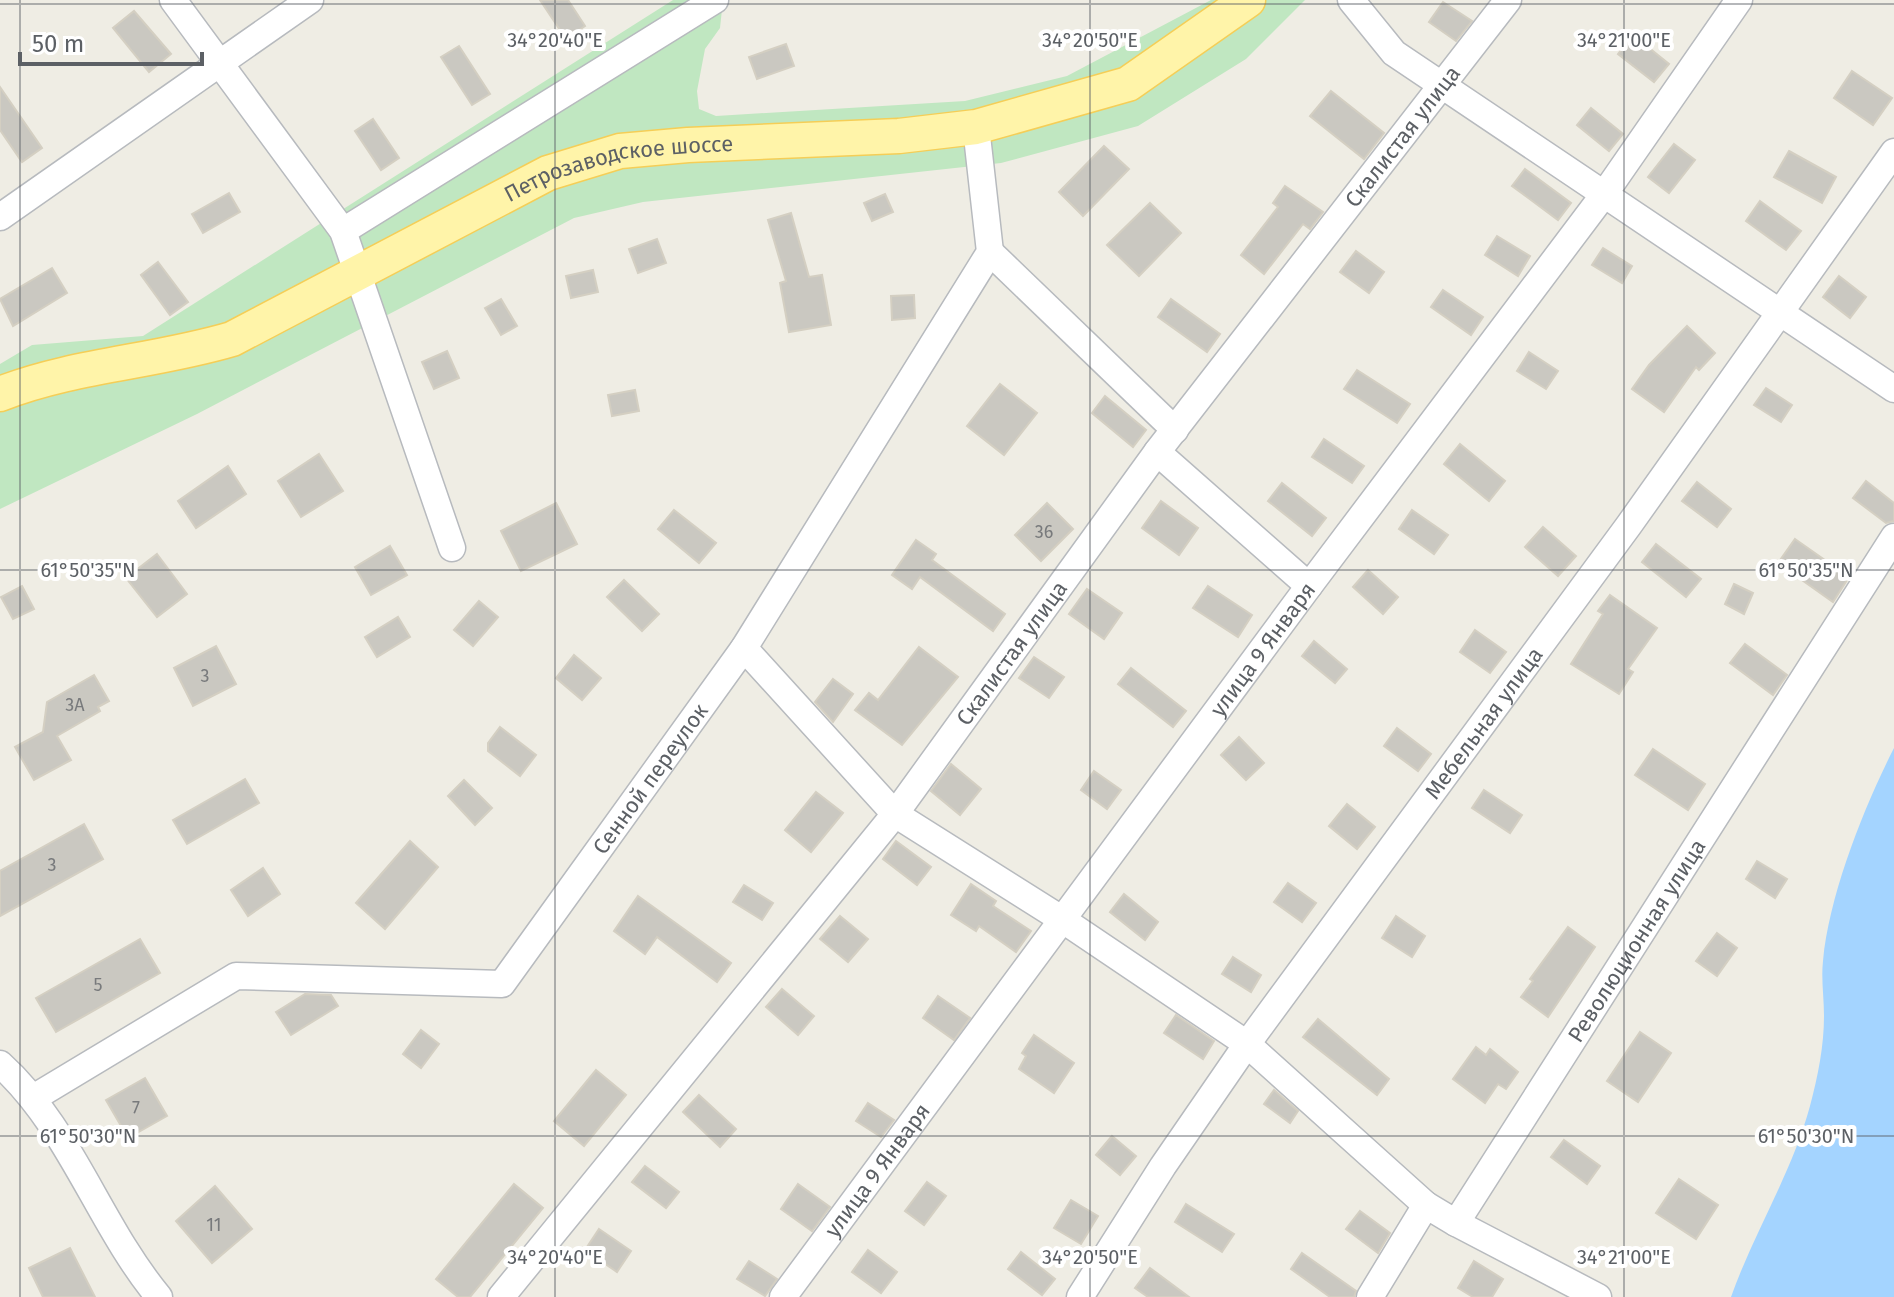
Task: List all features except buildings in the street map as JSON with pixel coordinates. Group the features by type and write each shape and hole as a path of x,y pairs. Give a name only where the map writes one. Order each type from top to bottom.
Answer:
{"main road":[{"name":"Петрозаводское шоссе","path":"0,394 39,379 178,355 232,339 548,173 620,151 899,136 976,127 1128,84 1248,0"}],"street":[{"path":"173,0 343,231 402,410 452,548"},
{"path":"0,217 310,0"},
{"path":"343,231 715,0"},
{"path":"1351,0 1394,53 1445,84 1894,389"},
{"name":"Скалистая улица","path":"501,1297 895,814 1157,452 1508,0"},
{"name":"улица 9 Января","path":"783,1297 1309,586 1605,193 1739,0"},
{"path":"976,127 990,252 1175,430"},
{"name":"Мебельная улица","path":"1080,1297 1163,1166 1247,1044 1498,705 1894,152"},
{"name":"Сенной переулок","path":"13,1083 236,976 502,984 744,648 990,252"},
{"path":"1157,452 1309,586"},
{"name":"Революционная улица","path":"1456,1223 1894,537"},
{"path":"744,648 895,814 1063,920 1247,1044 1426,1205 1598,1297"},
{"path":"13,1083 123,1250 159,1297"},
{"path":"1370,1297 1426,1205"}],"green space":[{"path":"673,0 723,0 720,28 705,49 697,91 699,109 716,116 965,101 1067,76 1211,0 1305,0 1246,59 1138,126 1001,163 643,202 574,218 197,414 0,509 0,364 32,345 143,336"}],"water":[{"path":"1894,748 1894,1297 1731,1297 1793,1155 1810,1106 1822,1050 1822,968 1832,908 1860,824"}]}
